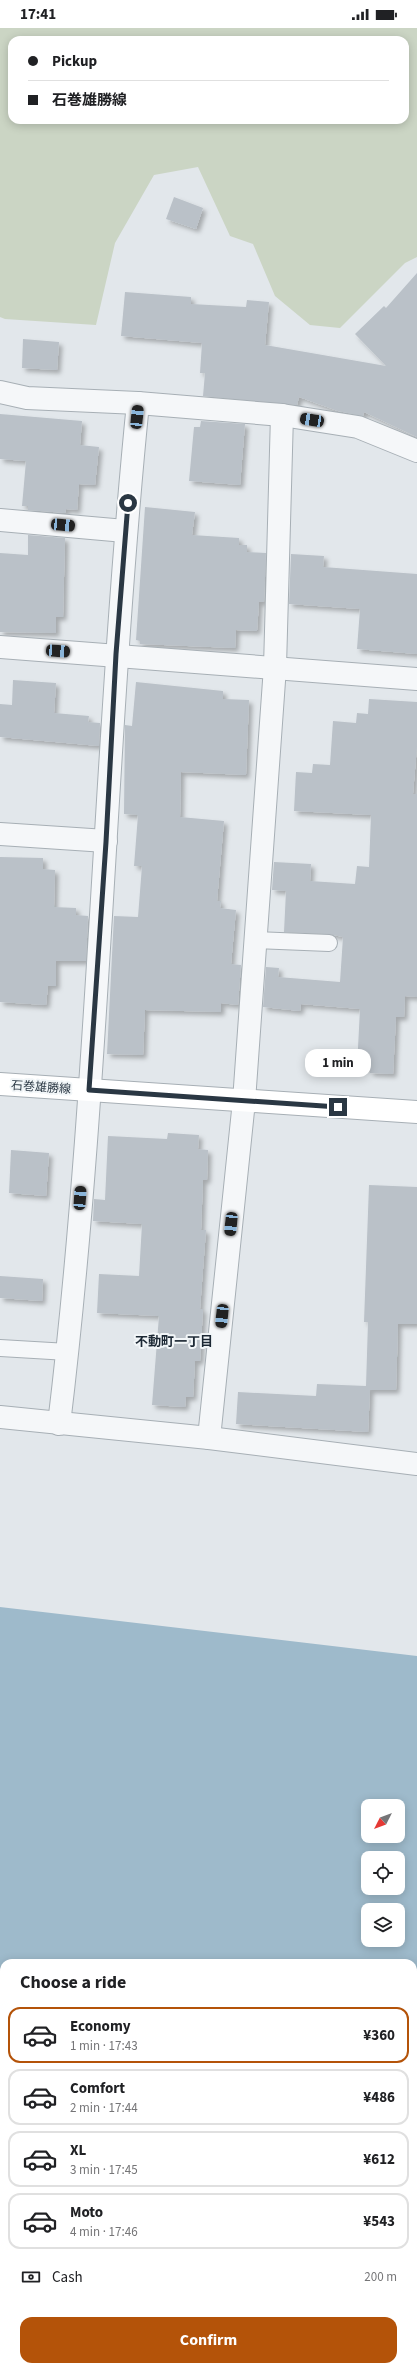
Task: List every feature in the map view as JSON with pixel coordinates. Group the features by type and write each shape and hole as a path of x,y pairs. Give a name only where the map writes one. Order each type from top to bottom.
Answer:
{"main road":[{"name":"石巻雄勝線","path":"0,1084 417,1112"}],"street":[{"path":"0,392 27,398 138,403 282,415 358,427 417,451"},
{"path":"59,1424 68,1352 89,1090 106,842 116,654 125,531 138,403"},
{"path":"209,1438 244,1101 275,667 282,415"},
{"path":"0,520 125,531"},
{"path":"0,647 116,654 417,679"},
{"path":"0,834 106,842"},
{"path":"0,1417 209,1438 417,1464"}],"lane":[{"path":"255,940 329,943"},
{"path":"0,1348 68,1352"}],"green space":[{"path":"0,28 417,28 417,257 405,263 340,328 310,325 275,296 253,244 230,236 198,167 154,175 115,243 96,325 5,319 0,317"}],"water":[{"path":"0,1607 417,1656 417,1959 0,1959"}],"building":[{"path":"174,197 203,208 196,229 166,219"},
{"path":"417,273 417,437 364,412 363,416 338,411 299,397 297,405 203,396 205,373 200,373 202,343 121,336 125,292 191,297 191,304 246,307 247,300 269,302 265,345 386,366 355,334 384,306 386,308"},
{"path":"23,339 59,342 57,370 22,368"},
{"path":"0,414 82,421 80,445 99,447 95,485 79,484 77,510 66,509 65,513 28,510 28,506 22,506 26,461 0,459"},
{"path":"201,421 245,424 240,485 189,481 194,427 200,427"},
{"path":"145,507 195,512 192,535 239,538 239,545 247,545 247,552 266,553 264,602 259,602 257,631 236,630 235,648 140,644 140,641 136,640"},
{"path":"28,535 65,538 63,617 56,617 56,633 0,632 0,553 28,555"},
{"path":"291,554 324,556 323,567 417,574 417,654 357,649 360,609 289,604"},
{"path":"13,680 56,683 54,713 89,716 88,722 100,723 99,746 0,737 0,704 12,705"},
{"path":"136,682 223,691 223,699 249,700 246,775 181,772 180,817 224,821 217,901 221,901 220,908 236,910 231,964 241,965 238,1005 221,1003 221,1012 145,1010 143,1055 107,1054 114,916 138,917 142,866 134,866 138,815 124,814 125,725 132,726"},
{"path":"369,699 417,702 417,746 413,794 417,794 417,997 405,996 404,1017 396,1017 393,1074 370,1073 370,1068 357,1067 360,1009 301,1004 300,1011 263,1007 266,967 279,968 278,977 340,982 343,937 329,934 284,932 286,891 272,890 274,862 311,864 310,881 355,884 357,866 369,867 371,815 294,811 296,772 312,773 313,764 330,765 333,721 356,723 357,713 368,714"},
{"path":"0,857 43,858 43,869 55,870 54,907 76,908 76,915 88,916 86,961 56,961 56,986 48,986 46,1005 0,1002"},
{"path":"168,1133 199,1135 198,1149 208,1150 207,1180 203,1180 201,1230 206,1230 200,1309 203,1309 200,1361 195,1361 193,1397 186,1397 185,1407 152,1405 159,1316 97,1313 99,1274 139,1276 142,1224 93,1221 94,1199 105,1200 108,1136 167,1139"},
{"path":"11,1150 49,1153 46,1196 9,1193"},
{"path":"369,1185 417,1187 417,1324 398,1324 396,1390 370,1390 368,1432 236,1424 238,1392 316,1396 317,1384 366,1386 368,1322 364,1322"},
{"path":"0,1276 43,1279 42,1301 0,1298"}],"district":[{"name":"不動町一丁目","path":"174,1341"}],"route":[{"path":"128,503 116,654 106,842 89,1090 338,1107"}]}
